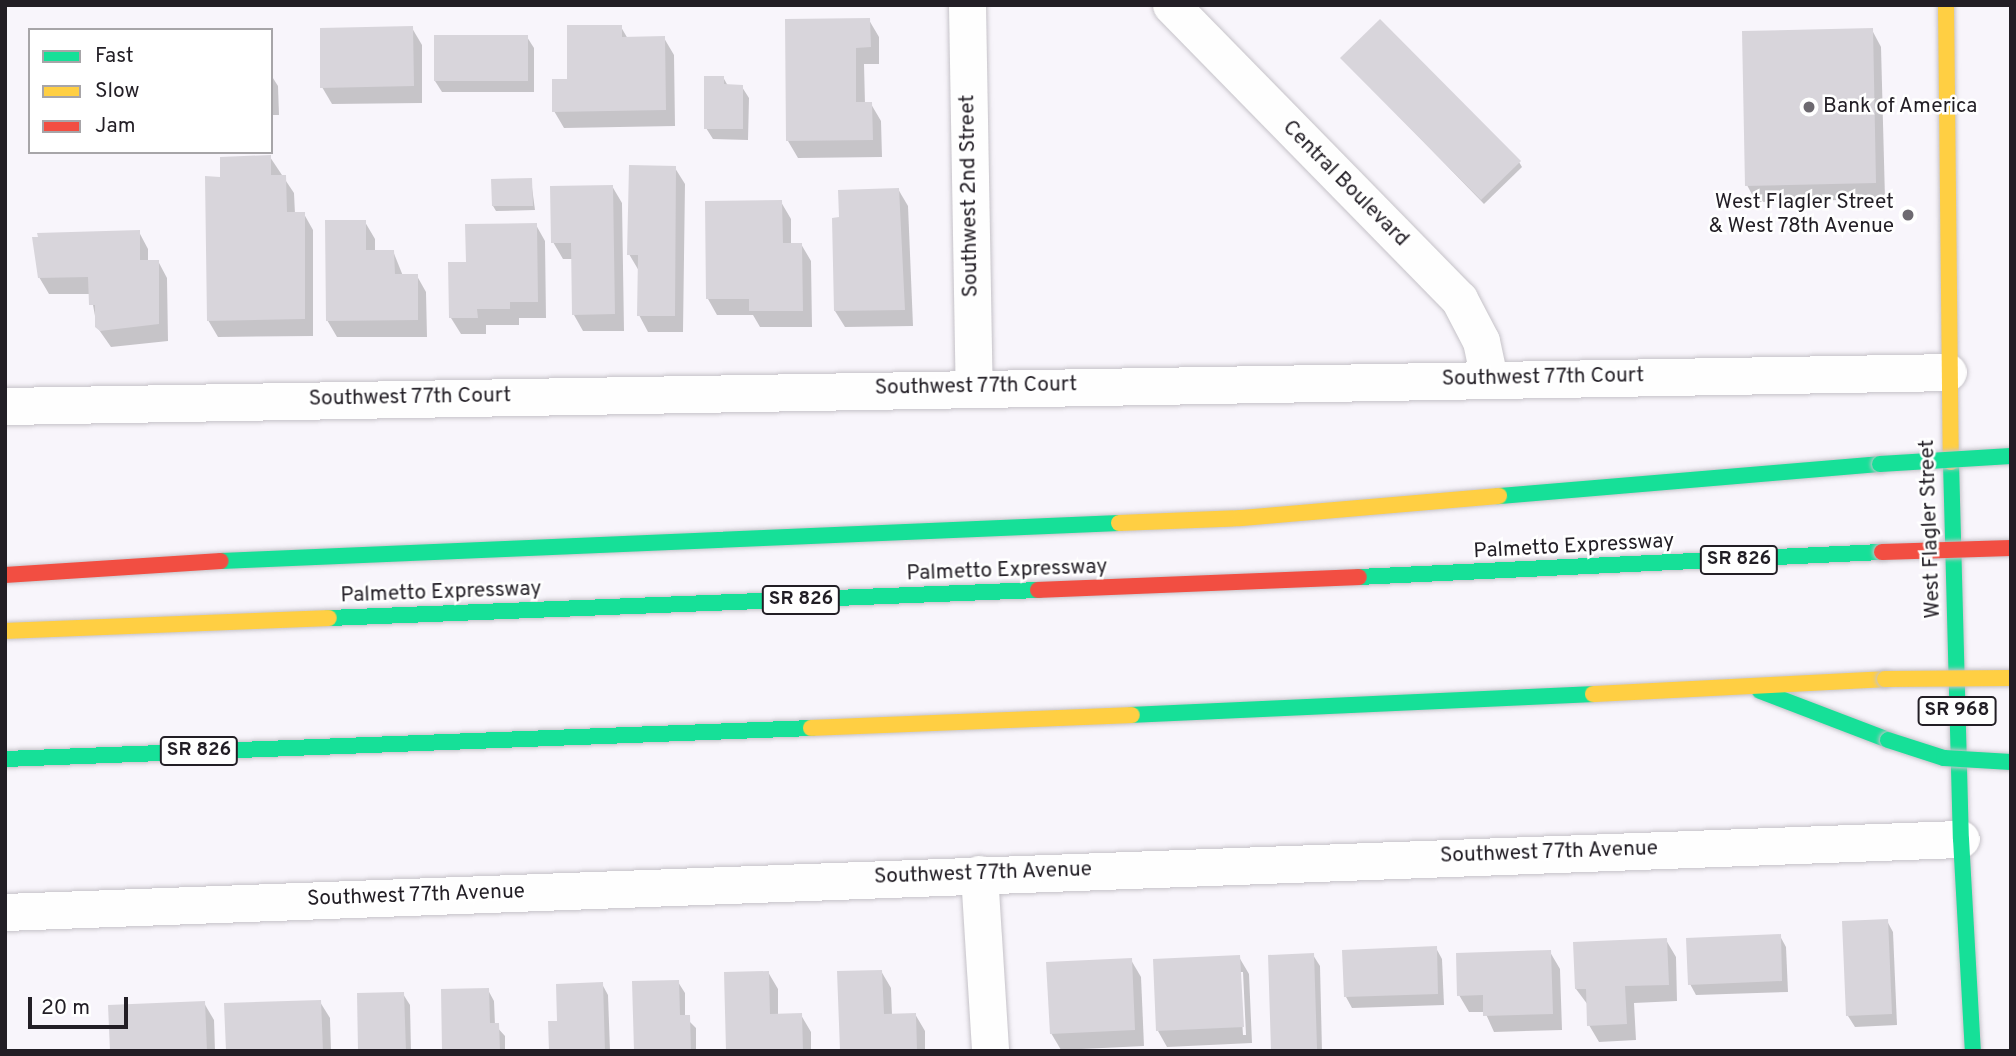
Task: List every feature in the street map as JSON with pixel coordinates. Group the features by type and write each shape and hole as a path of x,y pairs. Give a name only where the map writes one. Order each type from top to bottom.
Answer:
{"main road":[{"name":"West Flagler Street","path":"1946,5 1948,372 1961,839 1973,1051"},
{"path":"5,575 305,556 1241,518 1880,464 2011,456"},
{"name":"Palmetto Expressway","path":"5,631 1597,568 1882,552 2011,548"},
{"path":"101,550 305,556"},
{"name":"SR 826","path":"5,759 1374,706 1885,679 2011,678"},
{"path":"1745,685 1888,740 1944,758 2011,762"}],"street":[{"name":"Southwest 2nd Street","path":"967,5 974,387"},
{"name":"Central Boulevard","path":"1171,5 1459,299 1481,341 1489,379"},
{"name":"Southwest 77th Court","path":"5,407 974,387 1948,372"},
{"name":"Southwest 77th Avenue","path":"5,912 1961,839"},
{"path":"979,874 990,1051"}],"building":[{"path":"870,18 871,47 856,48 856,102 872,102 873,140 786,141 785,19"},
{"path":"1380,19 1521,161 1481,200 1340,58"},
{"path":"567,25 622,25 622,37 665,36 666,110 552,112 552,79 567,79"},
{"path":"413,26 414,86 320,88 320,28"},
{"name":"Bank of America","path":"1873,28 1876,183 1745,186 1742,31"},
{"path":"434,35 528,35 528,81 434,81"},
{"path":"704,76 724,76 724,84 743,85 743,129 704,129"},
{"path":"271,155 271,175 286,175 287,212 305,212 305,319 207,321 205,176 220,177 220,157"},
{"path":"629,165 676,166 675,316 637,316 638,255 627,255"},
{"path":"532,178 533,206 492,206 491,179"},
{"path":"613,185 615,314 572,315 571,243 551,243 550,186"},
{"path":"899,188 905,310 834,311 832,218 839,217 838,190"},
{"path":"782,200 783,243 802,243 803,311 749,311 749,299 706,299 705,201"},
{"path":"325,220 366,220 366,250 394,250 395,274 418,274 418,320 326,321"},
{"path":"537,223 538,302 510,302 510,309 477,309 478,318 449,318 448,262 466,262 465,224"},
{"path":"140,230 140,260 159,260 159,324 100,331 95,327 95,305 89,305 88,277 38,278 32,237 38,237 37,233"},
{"path":"1888,919 1892,1014 1846,1016 1842,921"},
{"path":"1781,934 1782,981 1688,985 1686,938"},
{"path":"1667,938 1669,985 1625,986 1627,1024 1587,1026 1586,989 1575,989 1573,942"},
{"path":"1437,946 1438,994 1344,997 1342,950"},
{"path":"1551,950 1553,1014 1483,1016 1483,995 1457,996 1456,953"},
{"path":"1314,953 1317,1049 1271,1051 1268,955"},
{"path":"1240,955 1244,1027 1156,1031 1153,959"},
{"path":"1132,958 1135,1030 1050,1034 1046,962"},
{"path":"882,970 884,1014 916,1013 917,1051 840,1051 837,971"},
{"path":"769,971 770,1014 802,1013 803,1051 726,1051 724,972"},
{"path":"679,980 680,1015 690,1015 691,1051 634,1051 632,981"},
{"path":"603,982 605,1051 549,1051 548,1021 557,1021 556,984"},
{"path":"489,988 490,1023 499,1023 500,1051 442,1051 441,989"},
{"path":"404,992 406,1051 358,1051 357,993"},
{"path":"321,1000 323,1051 226,1051 224,1003"},
{"path":"205,1001 207,1051 110,1051 108,1005"}],"traffic: fast":[{"path":"1880,464 2011,456"},
{"path":"1951,462 1961,839 1973,1051"},
{"path":"1499,496 1880,464"},
{"path":"221,561 1119,523"},
{"path":"1359,577 1882,552"},
{"path":"329,618 1038,590"},
{"path":"1760,691 1888,740"},
{"path":"1132,715 1593,694"},
{"path":"5,759 811,728"},
{"path":"1888,740 1944,758 2011,762"}],"traffic: slow":[{"path":"1946,5 1951,462"},
{"path":"1119,523 1241,518 1499,496"},
{"path":"5,631 329,618"},
{"path":"1885,679 2011,678"},
{"path":"1593,694 1885,679"},
{"path":"811,728 1132,715"}],"traffic: jam":[{"path":"1882,552 2011,548"},
{"path":"5,575 221,561"},
{"path":"1038,590 1359,577"}],"place":[{"name":"Bank of America","path":"1809,107"},
{"name":"West Flagler Street & West 78th Avenue","path":"1908,215"}]}
